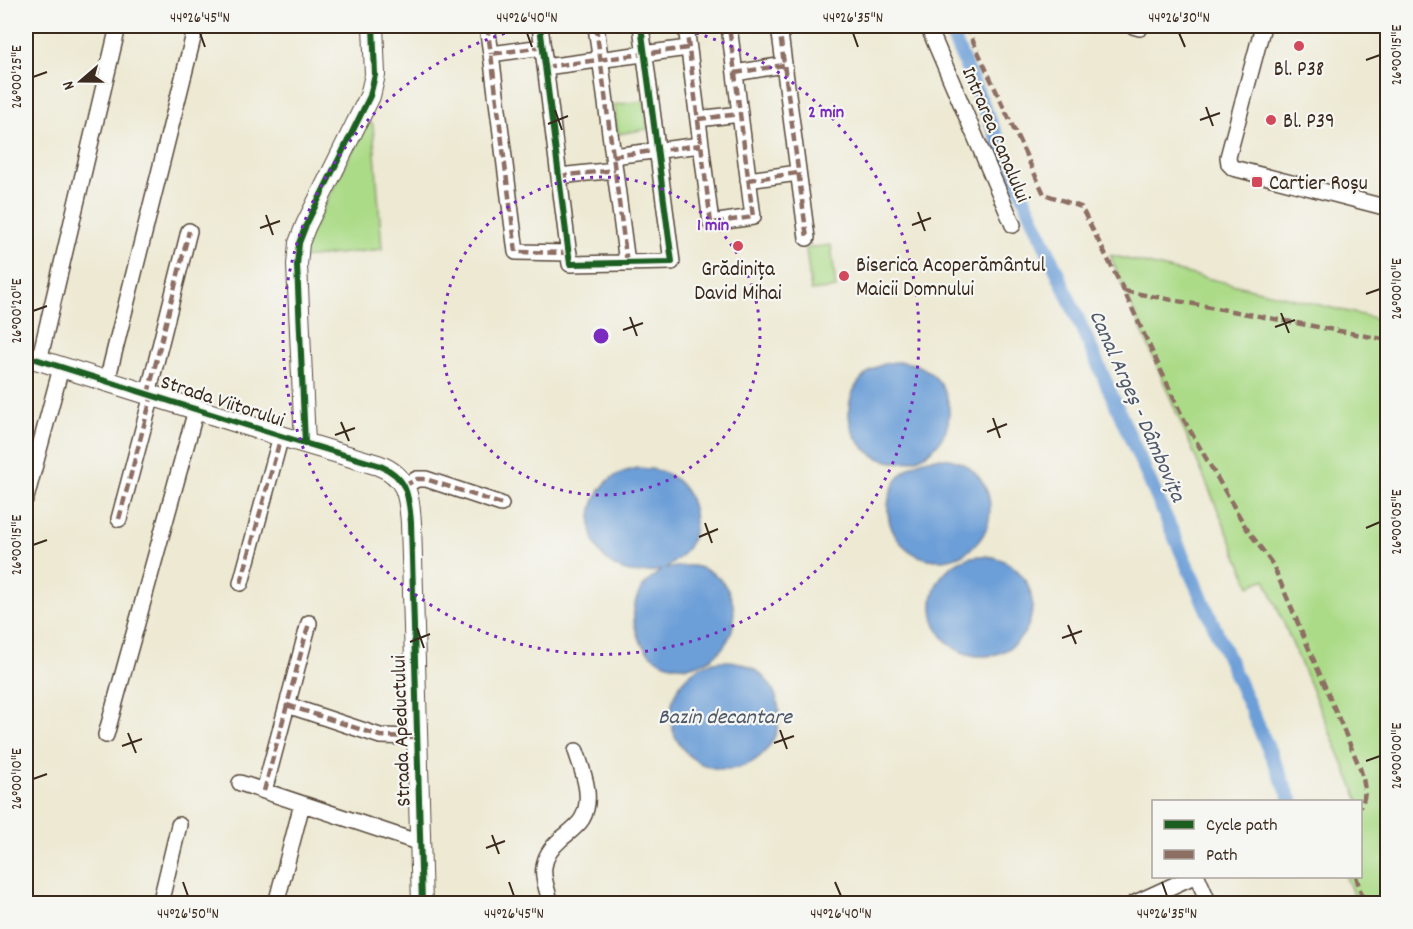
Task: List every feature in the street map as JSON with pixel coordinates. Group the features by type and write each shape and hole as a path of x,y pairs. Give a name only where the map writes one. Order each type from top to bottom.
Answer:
{"street":[{"path":"107,381 196,26"},
{"path":"306,443 297,265 299,243 370,96 375,75 373,26"},
{"path":"487,26 516,252 569,253"},
{"path":"540,26 570,264 672,262 641,26"},
{"path":"596,26 627,262"},
{"path":"686,26 711,223 753,217 729,26"},
{"path":"779,26 807,238"},
{"name":"Intrarea Canalului","path":"928,26 1013,225"},
{"path":"1263,26 1228,164 1233,168 1388,208"},
{"name":"Strada Viitorului","path":"116,35 32,358 389,469 400,478 404,486"},
{"path":"491,54 543,48"},
{"path":"545,67 688,48"},
{"path":"735,73 784,65"},
{"path":"698,119 740,114"},
{"path":"559,176 657,150 701,145"},
{"path":"748,180 798,173"},
{"name":"Strada Viitorului","path":"119,519 189,231"},
{"path":"26,498 61,368"},
{"name":"Strada Viitorului","path":"106,735 196,410"},
{"name":"Strada Viitorului","path":"242,583 281,436"},
{"path":"404,486 417,479 426,479 501,504"},
{"name":"Strada Apeductului","path":"404,486 409,502 411,523 422,903"},
{"path":"264,791 309,623"},
{"path":"287,705 380,735 417,736"},
{"path":"551,903 544,868 547,856 555,845 581,821 586,808 587,792 584,773 576,751"},
{"path":"240,783 420,843"},
{"path":"276,903 302,804"},
{"path":"160,903 179,825"},
{"path":"1140,902 1192,878"},
{"path":"1197,878 1209,903"}],"green space":[{"path":"644,101 648,129 618,134 614,105"},
{"path":"368,120 373,125 382,249 303,258 307,240"},
{"path":"831,245 836,288 811,291 806,248"},
{"path":"1110,255 1387,321 1387,903 1357,903 1346,878 1362,878 1362,800 1359,800 1265,579 1250,586"}],"water":[{"path":"899,362 918,365 935,376 946,393 949,412 946,431 935,448 918,459 899,462 880,459 863,448 852,431 849,412 852,393 863,376 880,365"},
{"path":"939,458 958,462 975,473 986,490 990,509 986,528 975,545 958,556 939,560 920,556 903,545 892,528 888,509 892,490 903,473 920,462"},
{"path":"637,468 658,470 669,475 685,490 693,509 695,520 691,541 681,556 665,569 693,566 711,572 724,583 731,598 734,615 731,632 723,647 710,659 691,666 676,666 656,659 641,643 635,627 634,610 639,593 643,586 661,570 634,573 616,567 605,559 592,535 592,508 597,495 612,478"},
{"path":"982,556 1001,559 1018,570 1029,587 1032,606 1029,625 1018,642 1001,653 982,656 963,653 946,642 935,625 932,606 935,587 946,570 963,559"},
{"name":"Bazin decantare","path":"725,661 746,665 763,677 775,694 779,715 775,736 763,753 746,765 725,769 704,765 687,753 675,736 671,715 675,694 687,677 704,665"}],"waterway":[{"name":"Canal Argeș - Dâmbovița","path":"948,26 1291,800"}],"marked path":[{"path":"487,26 491,54"},
{"path":"596,26 627,263"},
{"path":"686,26 711,223 753,217 729,26"},
{"path":"779,26 807,238"},
{"path":"966,26 1044,194 1081,207 1124,291 1184,420 1245,526 1273,565 1360,768 1365,793 1362,803"},
{"path":"543,47 491,54 516,252 569,253"},
{"path":"545,67 688,48"},
{"path":"735,73 784,65"},
{"path":"698,119 740,114"},
{"path":"613,156 701,145"},
{"path":"559,176 615,170"},
{"path":"748,180 798,173"},
{"path":"148,394 189,231"},
{"path":"1124,291 1388,340"},
{"path":"119,519 152,395"},
{"path":"241,583 281,436"},
{"path":"404,486 417,479 426,479 501,504"},
{"path":"264,791 309,623"},
{"path":"287,705 380,736 417,737"},
{"path":"1357,878 1364,904"}],"cycle path":[{"path":"305,443 297,265 299,243 370,96 375,75 373,26"},
{"path":"540,26 570,264 672,262 641,26"},
{"path":"26,356 378,465 401,481 407,495 411,523 422,904"}],"place":[{"name":"Bl. P38","path":"1299,46"},
{"name":"Bl. P39","path":"1271,120"},
{"name":"Cartier Roșu","path":"1257,182"},
{"name":"Grădinița David Mihai","path":"738,246"},
{"name":"Biserica Acoperământul Maicii Domnului","path":"844,276"}]}
